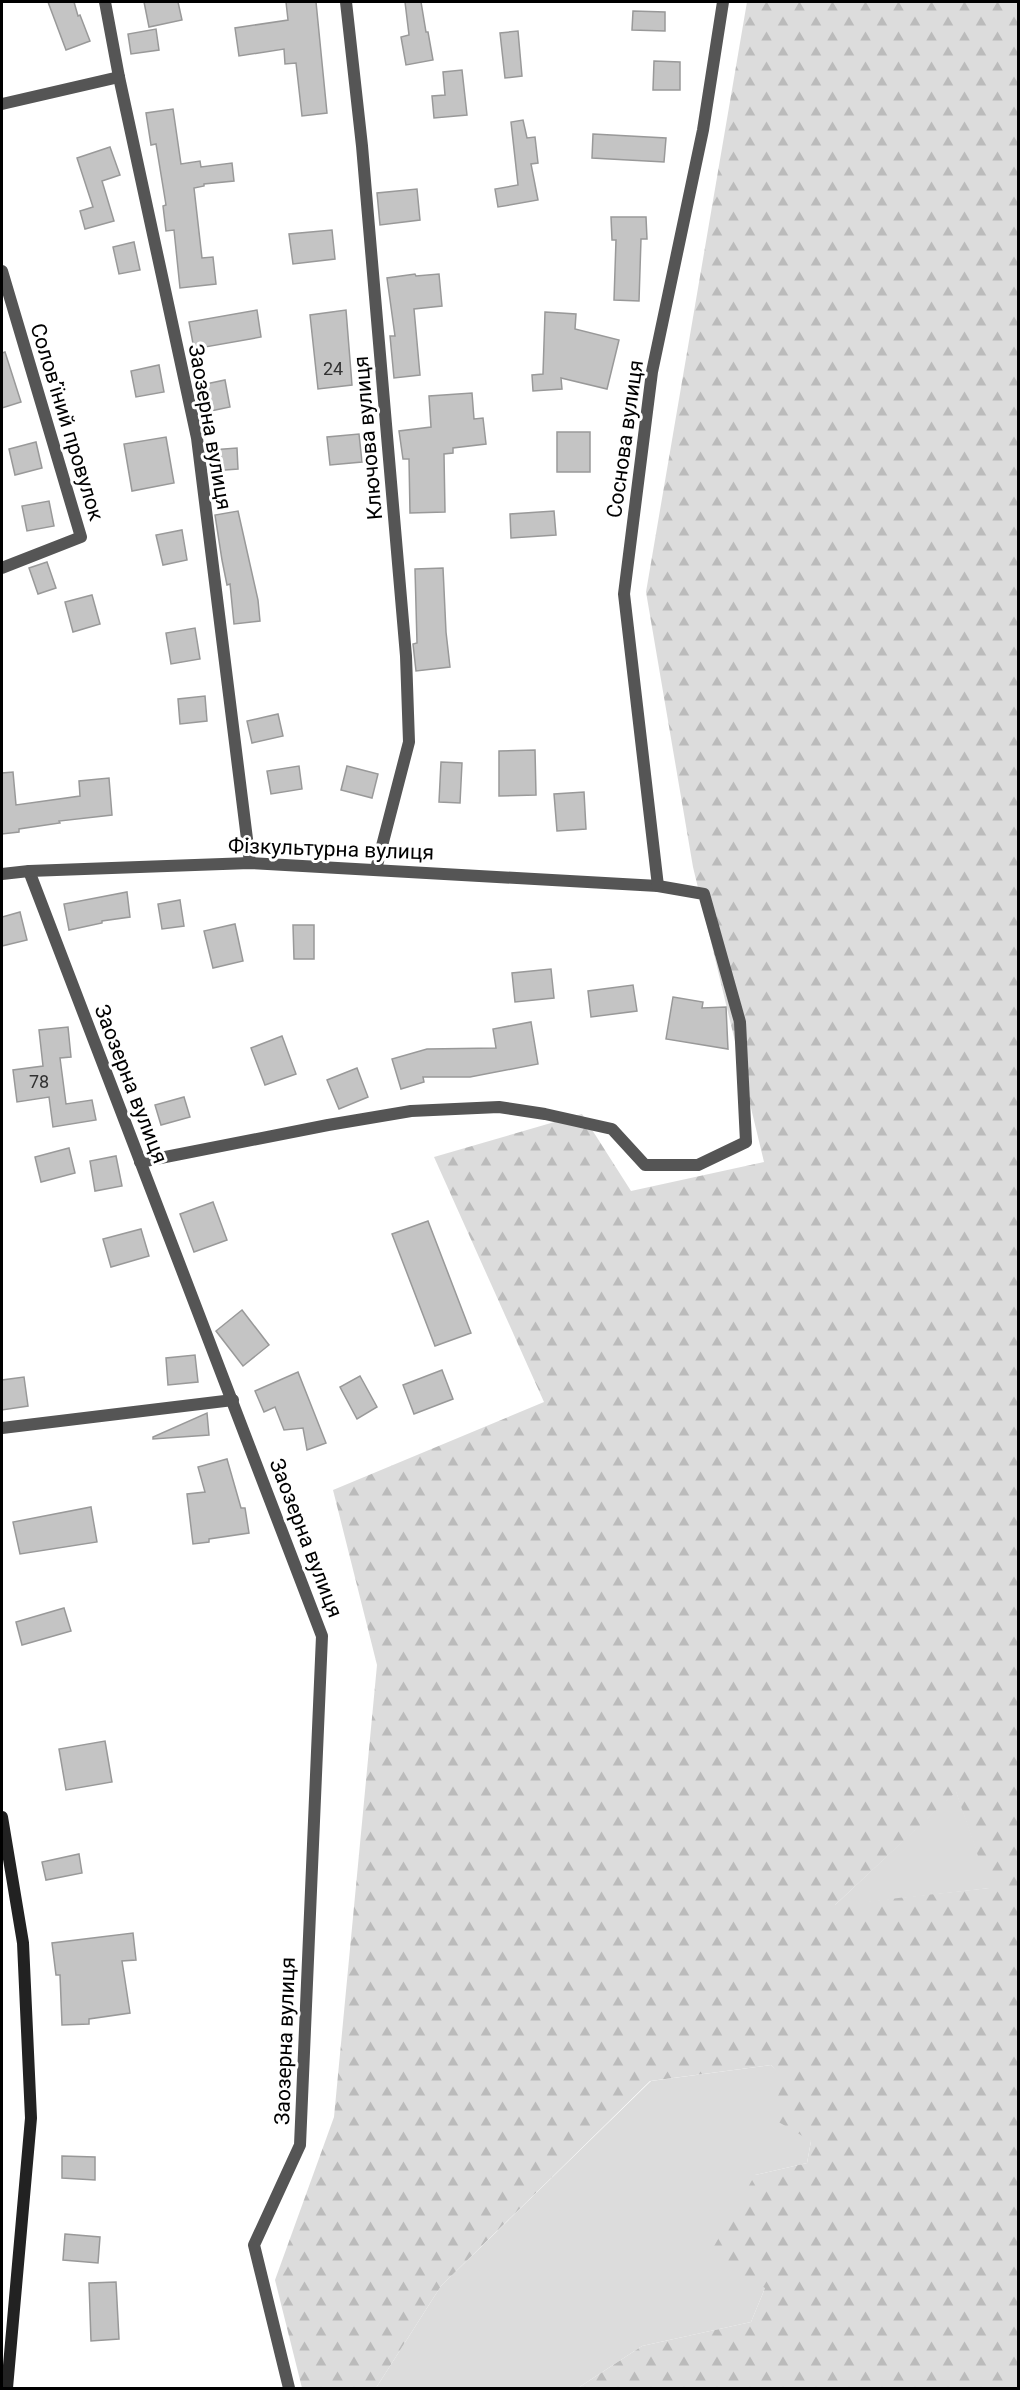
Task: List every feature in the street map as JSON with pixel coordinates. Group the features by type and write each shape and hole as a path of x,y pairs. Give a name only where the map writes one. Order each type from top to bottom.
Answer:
{"main road":[{"path":"2,1817 23,1942 31,2118 7,2388"}],"street":[{"name":"Заозерна вулиця","path":"105,2 197,438 250,863"},
{"name":"Ключова вулиця","path":"346,2 362,146 406,656 409,742 376,869"},
{"name":"Соснова вулиця","path":"658,886 624,594 652,372 703,130 723,2"},
{"path":"2,104 119,77"},
{"name":"Соловʼїний провулок","path":"2,271 81,537 2,568"},
{"name":"Фізкультурна вулиця","path":"2,874 28,871 250,863 658,886 704,894 740,1022 746,1142 698,1165 645,1164 612,1129 545,1114 499,1107 411,1111 140,1162"},
{"name":"Заозерна вулиця","path":"28,871 322,1636 300,2145 254,2245 289,2388"},
{"path":"2,1428 233,1400"}],"green space":[{"path":"747,2 1018,2 1018,2388 578,2388 642,2346 751,2322 765,2288 709,2255 755,2175 807,2163 811,2141 770,2117 784,2080 771,2065 650,2081 441,2286 376,2388 302,2388 275,2280 334,2117 377,1665 333,1490 544,1402 434,1157 582,1114 631,1191 764,1162 693,867 646,592","holes":["956,1792 989,1888 835,1905"]},
{"path":"956,1791 990,1888 834,1906"},
{"path":"771,2065 785,2079 811,2141 807,2163 755,2175 765,2288 751,2322 642,2346 578,2388 376,2388 441,2286 651,2081"}],"building":[{"path":"48,2 74,2 90,41 66,50"},
{"path":"144,2 178,2 182,20 149,27"},
{"path":"286,2 316,2 327,113 302,116 296,63 285,64 284,49 239,56 235,28 288,20"},
{"path":"405,2 421,2 433,60 406,65 401,37 409,35"},
{"path":"633,11 665,12 665,31 632,30"},
{"path":"156,29 159,50 131,54 128,34"},
{"path":"518,31 522,76 505,78 500,33"},
{"path":"654,61 680,62 680,90 653,90"},
{"path":"462,70 467,115 434,118 432,96 445,95 443,72"},
{"path":"173,109 181,164 200,161 201,167 232,163 234,181 204,184 204,186 194,188 202,258 213,257 216,284 180,288 174,230 166,231 163,206 166,205 156,144 151,145 146,113"},
{"path":"523,120 527,138 535,137 538,163 531,164 538,200 498,207 495,189 518,185 511,122"},
{"path":"593,134 666,138 664,162 592,158"},
{"path":"110,147 120,175 102,181 114,221 85,229 80,211 93,207 77,158"},
{"path":"417,189 420,220 380,225 377,193"},
{"path":"611,217 646,217 647,239 641,239 639,301 614,300 616,240 612,240"},
{"path":"332,230 335,259 293,264 289,234"},
{"path":"134,242 140,270 119,274 113,247"},
{"path":"415,274 416,276 439,274 442,306 414,309 420,375 394,378 390,336 395,336 387,278"},
{"path":"257,310 261,337 194,349 189,322"},
{"path":"346,310 352,385 318,389 310,315"},
{"path":"545,312 576,314 575,329 619,340 607,389 561,378 562,389 533,391 532,375 543,374"},
{"path":"5,352 21,402 2,408 2,353"},
{"path":"159,365 164,392 136,397 131,371"},
{"path":"225,380 230,407 201,413 196,386"},
{"path":"472,393 474,419 483,418 486,444 453,448 453,453 444,454 445,512 410,513 409,459 403,459 399,431 431,427 429,396"},
{"path":"557,432 590,432 590,472 557,472"},
{"path":"359,434 362,462 330,465 327,437"},
{"path":"166,437 174,483 132,491 124,444"},
{"path":"36,442 42,468 15,475 9,449"},
{"path":"237,448 238,469 212,471 211,450"},
{"path":"49,501 54,526 27,531 22,506"},
{"path":"238,511 258,600 260,621 234,624 230,584 227,585 215,515"},
{"path":"554,511 556,535 511,538 510,514"},
{"path":"182,530 187,560 163,565 156,535"},
{"path":"47,562 56,588 38,594 29,568"},
{"path":"443,568 450,667 416,671 413,644 417,643 415,569"},
{"path":"92,595 100,624 73,632 65,602"},
{"path":"195,628 200,659 171,664 166,633"},
{"path":"205,696 207,721 180,724 178,699"},
{"path":"278,714 283,736 252,743 247,721"},
{"path":"535,750 536,795 499,796 499,751"},
{"path":"441,762 462,763 460,803 439,802"},
{"path":"299,766 302,789 271,794 267,771"},
{"path":"347,766 378,774 372,798 341,790"},
{"path":"13,772 16,805 80,796 79,781 109,778 112,815 59,821 60,823 2,834 2,773"},
{"path":"584,792 586,829 557,831 554,794"},
{"path":"127,892 130,917 102,921 102,923 69,930 64,904"},
{"path":"180,900 184,926 162,929 158,904"},
{"path":"20,912 27,940 2,946 2,917"},
{"path":"235,924 243,961 213,968 204,931"},
{"path":"293,925 314,925 314,959 294,959"},
{"path":"551,969 554,998 515,1002 512,973"},
{"path":"633,985 637,1011 591,1017 588,991"},
{"path":"673,997 703,1002 702,1008 726,1007 728,1049 666,1039"},
{"path":"531,1022 538,1064 470,1077 423,1077 424,1082 401,1089 392,1059 427,1049 496,1048 493,1029"},
{"path":"68,1027 71,1057 60,1058 66,1104 92,1100 96,1120 53,1127 49,1097 17,1102 13,1070 43,1066 39,1030"},
{"path":"282,1036 296,1074 265,1085 251,1048"},
{"path":"357,1068 368,1097 339,1109 327,1080"},
{"path":"184,1097 190,1117 161,1125 155,1105"},
{"path":"69,1148 75,1173 41,1182 35,1157"},
{"path":"116,1156 122,1186 95,1191 90,1161"},
{"path":"213,1202 227,1240 194,1252 180,1214"},
{"path":"428,1221 471,1333 435,1346 392,1234"},
{"path":"141,1229 149,1256 111,1267 103,1239"},
{"path":"242,1310 269,1345 243,1366 216,1331"},
{"path":"195,1355 198,1382 168,1385 166,1358"},
{"path":"442,1370 453,1399 414,1414 403,1385"},
{"path":"298,1372 326,1443 307,1450 303,1428 284,1430 275,1407 264,1412 255,1391"},
{"path":"360,1376 377,1407 357,1419 340,1387"},
{"path":"24,1377 28,1406 2,1410 2,1380"},
{"path":"207,1413 209,1435 153,1439 153,1437"},
{"path":"227,1459 241,1508 245,1508 249,1533 209,1539 209,1542 193,1544 187,1494 205,1492 198,1467"},
{"path":"91,1507 97,1542 20,1554 13,1522"},
{"path":"64,1608 71,1631 22,1645 16,1622"},
{"path":"105,1741 112,1782 66,1790 59,1749"},
{"path":"79,1854 82,1873 46,1880 42,1862"},
{"path":"133,1933 136,1960 122,1961 130,2013 89,2019 89,2024 62,2025 60,1975 56,1975 52,1943"},
{"path":"62,2156 95,2157 95,2180 62,2178"},
{"path":"65,2234 100,2237 98,2263 63,2260"},
{"path":"116,2282 119,2339 91,2341 89,2283"}]}
